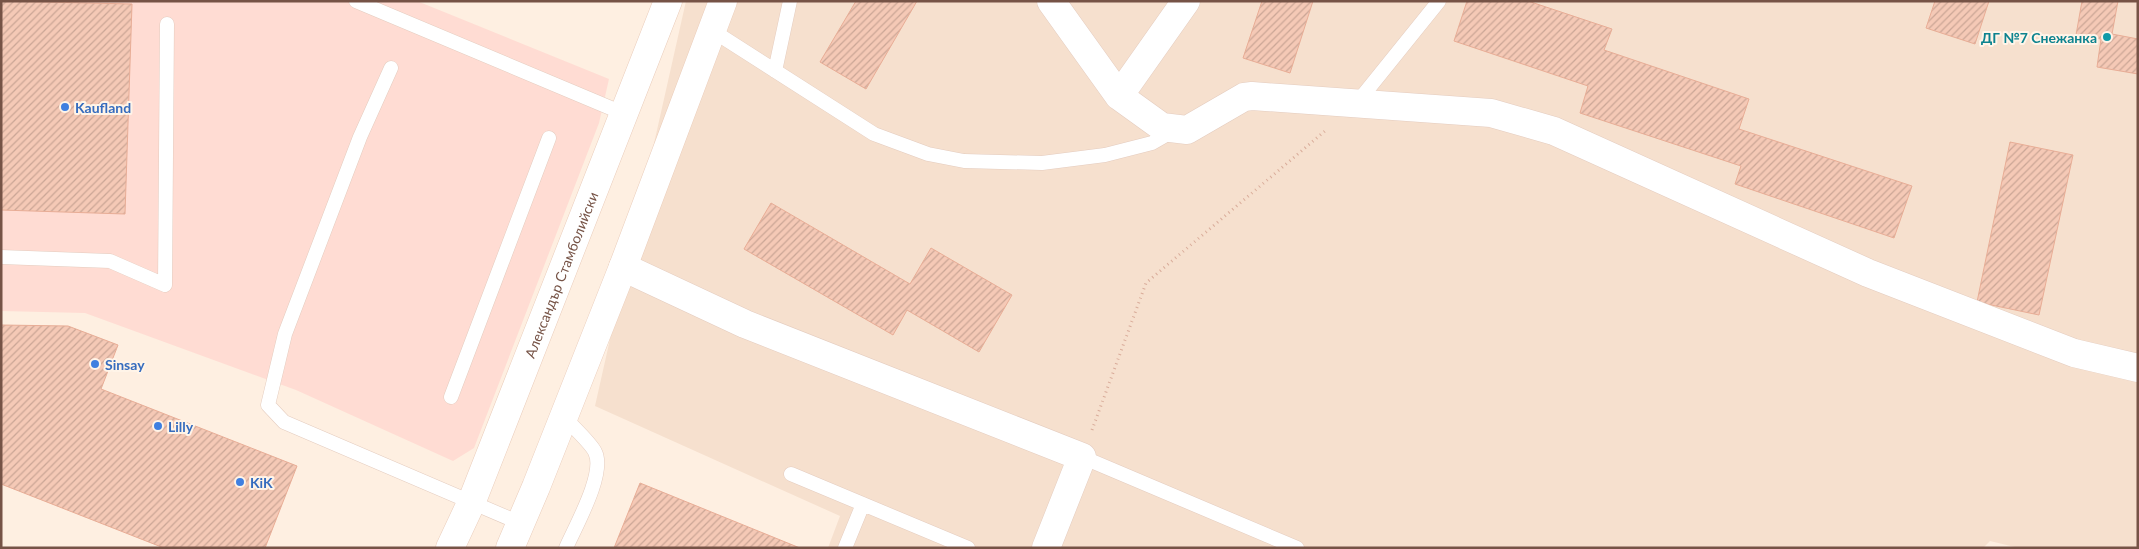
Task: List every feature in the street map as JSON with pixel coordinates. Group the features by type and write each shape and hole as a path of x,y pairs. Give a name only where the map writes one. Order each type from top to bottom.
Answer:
{"street":[{"name":"Александър Стамболийски","path":"450,548 472,501 668,1"},
{"path":"510,548 623,267 723,1"},
{"path":"1051,1 1118,96 1162,127 1187,130 1244,97 1252,96 1491,114 1554,131 1868,273 2074,352 2138,368"},
{"path":"1118,96 1186,1"},
{"path":"623,267 745,324 1082,457 1046,548"}],"lane":[{"path":"356,1 624,114"},
{"path":"775,71 790,1"},
{"path":"1356,105 1440,1"},
{"path":"1,257 110,261 165,285 167,24"},
{"path":"713,31 874,134 928,154 964,161 1042,163 1105,155 1152,143 1175,130"},
{"path":"390,68 360,137 285,334 268,405 284,422 520,523"},
{"path":"450,397 549,138"},
{"path":"564,417 596,452 598,465 595,480 566,548"},
{"path":"1082,457 1297,548"},
{"path":"791,474 968,548"},
{"path":"845,548 863,504"}],"path":[{"path":"1082,457 1146,283 1356,105"}],"shaded area":[{"path":"1,1 417,1 609,79 599,123 474,448 453,461 296,390 85,313 1,311"},
{"path":"686,1 2138,1 2138,548 2019,548 1990,541 1983,548 828,548 840,516 595,406"}],"building":[{"name":"Kaufland","path":"1,1 132,4 125,214 1,210"},
{"path":"856,1 917,1 866,89 820,62"},
{"path":"1262,1 1313,1 1290,73 1243,58"},
{"path":"1467,1 1528,1 1612,29 1604,50 1749,99 1739,129 1912,186 1894,238 1735,184 1741,166 1580,113 1588,86 1454,41"},
{"path":"1935,1 1989,1 1975,44 1926,28"},
{"name":"ДГ №7 Снежанка","path":"2082,1 2118,1 2112,34 2138,39 2138,74 2097,67 2101,39 2076,35"},
{"path":"2010,142 2073,155 2039,315 1977,302"},
{"path":"771,203 910,284 931,248 1012,295 979,352 907,310 893,335 744,249"},
{"path":"1,325 68,326 118,345 101,389 297,466 265,548 164,548 1,484"},
{"path":"640,483 800,548 614,548"}],"place":[{"name":"ДГ №7 Снежанка","path":"2107,37"},
{"name":"Kaufland","path":"65,107"},
{"name":"Sinsay","path":"95,364"},
{"name":"Lilly","path":"158,426"},
{"name":"KiK","path":"240,482"}]}
